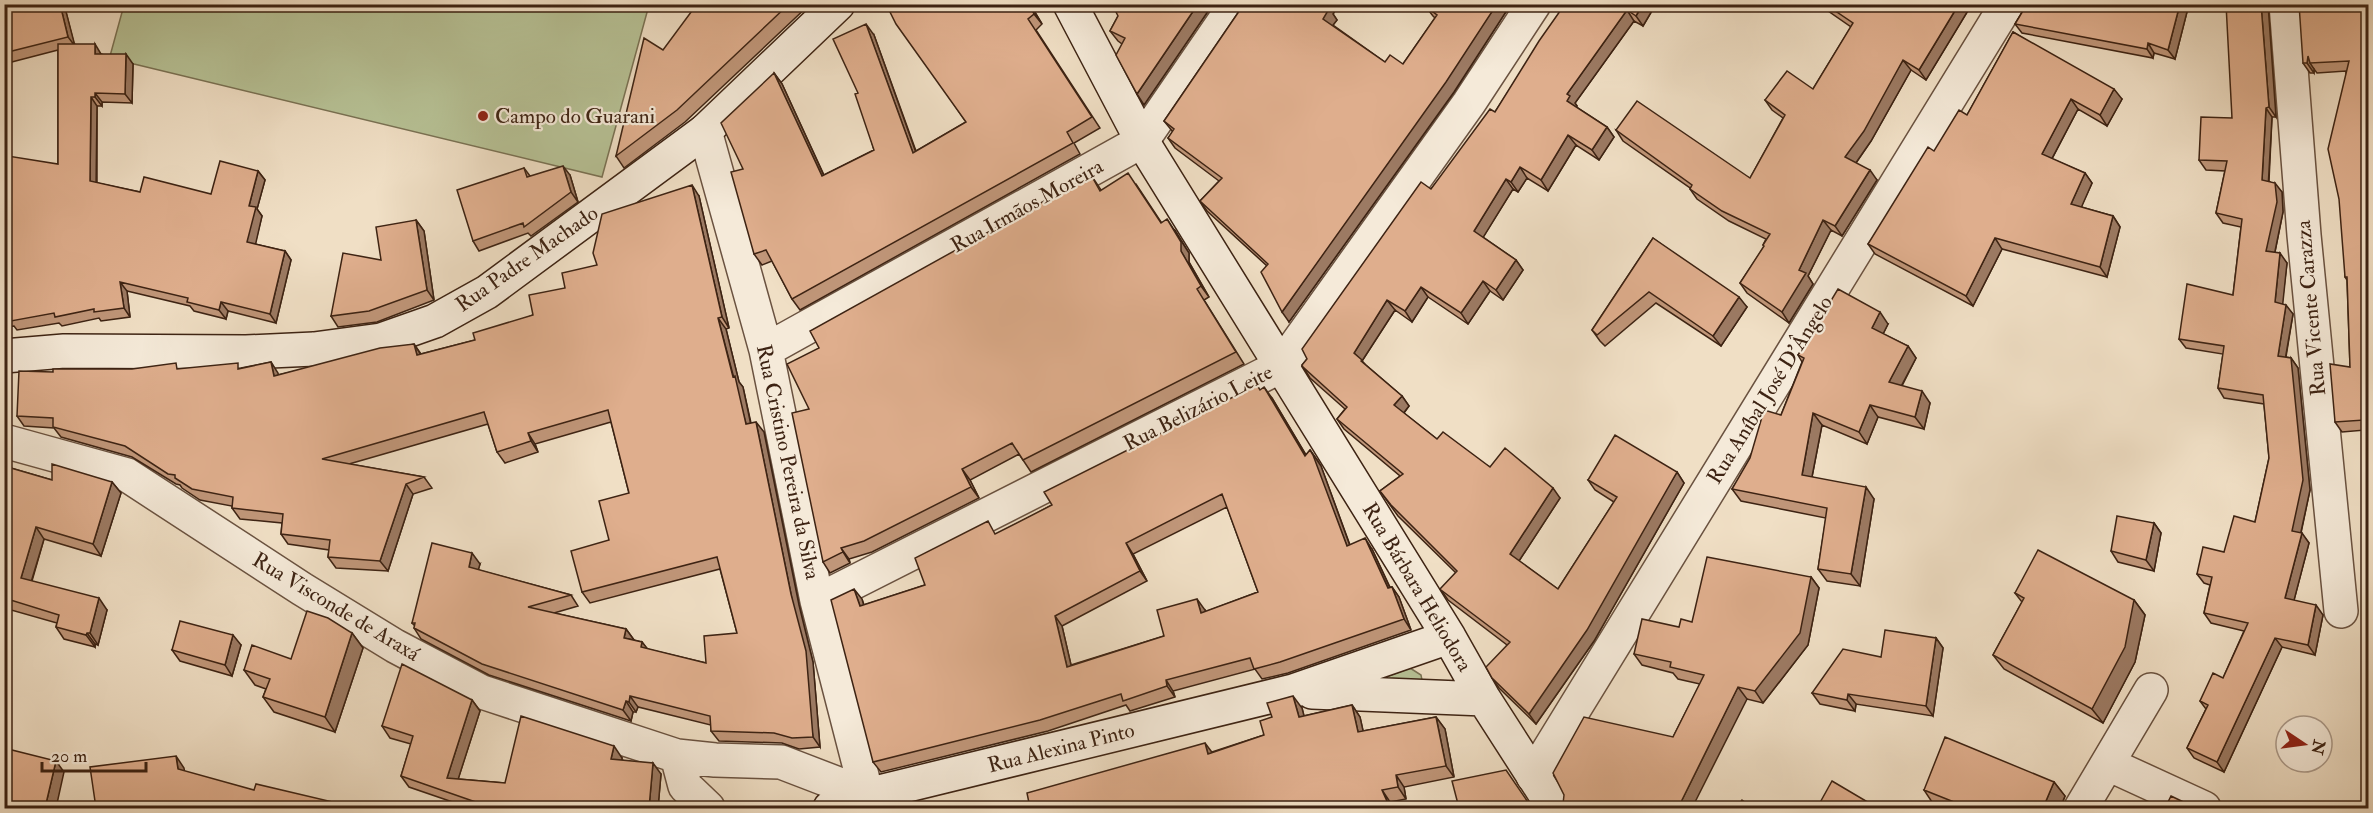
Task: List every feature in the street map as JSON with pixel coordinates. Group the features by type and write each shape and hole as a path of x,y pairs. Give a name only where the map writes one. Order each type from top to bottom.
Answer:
{"street":[{"name":"Rua Padre Machado","path":"4,356 64,351 314,350 381,340 435,321 487,292 705,131 837,4"},
{"name":"Rua Bárbara Heliodora","path":"1070,4 1142,141 1449,637 1484,699 1554,808"},
{"name":"Rua Irmãos Moreira","path":"766,350 1142,141 1236,4"},
{"name":"Rua Belizário Leite","path":"817,601 1281,366 1469,103 1534,4"},
{"name":"Rua Aníbal José D'Ângelo","path":"1533,776 2007,4"},
{"name":"Rua Vicente Carazza","path":"2286,4 2305,247 2341,611"},
{"name":"Rua Cristino Pereira da Silva","path":"705,131 766,350 817,601 867,795"},
{"name":"Rua Visconde de Araxá","path":"4,441 127,475 302,589 395,646 482,692 677,756 715,760 781,762 867,795"},
{"name":"Rua Alexina Pinto","path":"830,808 867,795 1293,691 1449,637"},
{"path":"2081,808 2151,690"},
{"name":"Rua Alexina Pinto","path":"1293,691 1484,699"},
{"path":"677,756 685,786 708,808"},
{"path":"2108,764 2204,808"}],"green space":[{"name":"Campo do Guarani","path":"124,5 649,5 602,177 134,64 110,56"},
{"path":"1410,668 1421,675 1422,680 1359,687"}],"building":[{"path":"4,4 60,4 68,37 4,53"},
{"path":"697,4 789,4 677,110 616,156 644,38 663,50"},
{"path":"886,4 1029,4 1034,14 1028,19 1092,117 1067,132 1073,143 792,299 766,250 754,254 731,172 743,169 721,123 774,73 822,176 874,150 855,94 858,93 833,39 866,24 913,153 966,122 896,24"},
{"path":"1112,4 1198,4 1137,94 1116,55 1125,38 1110,31 1118,16"},
{"path":"1244,4 1325,4 1324,6 1329,9 1323,19 1385,62 1390,55 1403,64 1437,15 1425,6 1426,4 1497,4 1446,82 1282,312 1261,272 1268,264 1200,201 1222,178 1168,138 1174,129 1164,121"},
{"path":"1565,4 1643,4 1636,16 1627,10 1567,94 1570,96 1567,101 1607,127 1592,150 1568,135 1541,180 1520,167 1511,182 1506,179 1474,231 1516,260 1496,290 1483,281 1461,313 1421,287 1405,311 1387,300 1354,353 1402,396 1394,405 1437,439 1443,432 1490,467 1505,448 1553,488 1510,554 1558,589 1617,497 1588,480 1615,435 1677,472 1587,630 1529,714 1492,678 1486,667 1510,642 1440,589 1457,571 1380,491 1403,474 1337,419 1347,407 1303,367 1307,359 1302,349 1421,182 1431,189 1490,109 1495,112"},
{"path":"1825,4 1959,4 1919,70 1903,60 1864,131 1845,157 1870,170 1835,226 1823,220 1799,270 1806,273 1782,312 1740,283 1770,234 1722,211 1690,189 1692,185 1616,130 1637,101 1750,178 1785,115 1765,100 1787,71 1813,89 1853,23"},
{"path":"2027,4 2180,4 2168,50 2148,43 2147,49 2015,24"},
{"path":"2226,4 2261,4 2269,107 2266,108 2262,180 2275,183 2277,202 2266,251 2280,253 2275,302 2286,305 2278,356 2291,358 2303,480 2292,531 2302,533 2285,598 2316,605 2308,645 2275,638 2217,762 2187,748 2208,705 2200,701 2213,673 2223,678 2248,623 2204,613 2212,577 2197,574 2203,547 2224,552 2234,516 2255,522 2269,458 2263,395 2218,388 2224,346 2179,339 2187,284 2233,295 2242,219 2216,213 2227,161 2199,160 2201,117 2232,118"},
{"path":"2299,4 2368,4 2368,466 2366,466 2364,420 2335,422 2330,364 2350,367 2347,277 2345,277 2339,199 2328,149 2349,61 2310,63 2308,56 2307,63 2303,63"},
{"path":"2013,32 2114,89 2100,115 2071,99 2042,154 2085,173 2071,204 2113,216 2100,267 1995,238 1966,296 1868,244 1928,147 1934,151 1959,110 1967,115"},
{"path":"58,44 95,44 95,54 126,54 125,94 95,93 95,97 91,97 90,181 140,192 144,177 211,194 220,161 258,171 249,206 256,207 247,242 285,251 270,314 221,302 219,310 187,302 188,298 120,282 124,308 94,312 94,309 55,317 54,313 11,321 10,316 4,317 4,173 8,156 58,164"},
{"path":"563,166 571,192 524,227 523,223 473,241 457,190 524,168 527,177"},
{"path":"1128,173 1161,223 1167,219 1181,242 1181,251 1201,286 1197,289 1236,352 1023,460 1012,443 962,469 971,487 864,541 841,548 843,552 823,562 792,413 809,409 787,364 819,348 810,331 1091,175 1100,191"},
{"path":"692,185 722,317 718,318 733,377 735,376 746,424 756,422 791,594 806,651 813,737 792,738 774,733 711,731 710,716 630,696 623,710 482,664 414,628 415,623 412,623 432,543 472,553 469,567 571,595 528,607 626,629 624,638 642,642 641,647 706,663 704,636 737,633 717,557 582,592 571,551 609,540 599,501 629,493 608,410 528,433 531,441 497,452 484,412 322,459 424,477 406,484 380,561 328,557 330,540 281,534 283,514 232,508 233,497 192,489 175,478 175,475 168,474 125,446 53,427 53,418 17,416 19,371 132,369 176,363 177,369 238,363 238,369 271,362 274,376 380,348 414,344 417,355 475,340 473,333 533,315 529,295 565,288 562,273 597,265 593,253 602,214"},
{"path":"416,220 427,290 369,311 331,316 343,253 381,260 376,227"},
{"path":"1653,238 1739,297 1713,336 1649,292 1597,335 1592,330"},
{"path":"1838,289 1880,312 1872,328 1908,346 1889,382 1922,391 1915,417 1870,405 1859,432 1813,413 1802,475 1866,487 1851,574 1818,569 1827,508 1732,489 1750,458 1764,410 1781,415 1804,358 1798,355"},
{"path":"1257,385 1260,390 1264,387 1305,456 1310,450 1313,455 1347,546 1365,538 1388,588 1392,587 1404,619 1280,662 1254,669 1250,658 1166,680 1167,686 1123,701 1121,694 1040,720 873,762 831,600 854,589 860,606 925,585 915,558 988,521 995,534 1052,505 1044,492","holes":["1222,494 1258,592 1201,613 1197,599 1157,610 1164,636 1067,667 1055,616 1140,571 1126,543"]},
{"path":"52,464 112,482 93,544 36,527 21,578 99,598 90,633 86,635 56,627 59,615 4,598 4,466 52,480"},
{"path":"2117,516 2154,523 2146,560 2111,551"},
{"path":"2038,550 2134,600 2125,647 2092,709 1993,655 2024,598 2015,593"},
{"path":"1707,557 1811,577 1800,633 1755,691 1738,687 1678,808 1559,808 1563,804 1564,795 1553,773 1584,717 1673,737 1704,675 1670,667 1671,662 1634,654 1642,619 1679,627 1681,619 1692,622"},
{"path":"307,611 328,618 352,633 325,717 263,697 270,679 244,670 252,645 291,659"},
{"path":"180,621 233,635 225,665 172,650"},
{"path":"1885,630 1936,638 1926,706 1848,694 1847,700 1812,693 1843,649 1881,657"},
{"path":"402,664 472,700 447,778 505,783 521,716 614,746 611,759 653,763 649,808 482,808 490,807 401,776 413,736 382,726"},
{"path":"2368,671 2368,693 2365,692"},
{"path":"1293,696 1299,717 1352,705 1358,732 1436,717 1446,766 1396,775 1398,787 1382,790 1390,808 1278,808 1276,802 1256,808 1030,808 1027,793 1205,743 1208,754 1264,735 1260,721 1272,717 1267,703"},
{"path":"1945,737 2054,782 2043,808 1969,808 1924,790"},
{"path":"4,744 12,750 56,761 45,808 4,808"},
{"path":"176,756 178,769 254,790 256,784 337,803 336,808 96,808 90,767"},
{"path":"1506,770 1532,808 1459,808 1452,781"},
{"path":"1832,781 1871,804 1868,808 1817,808"},
{"path":"2171,796 2196,808 2165,808"},
{"path":"1742,800 1753,808 1736,808"},
{"path":"975,804 976,808 962,808"}],"place":[{"name":"Campo do Guarani","path":"483,116"}]}
